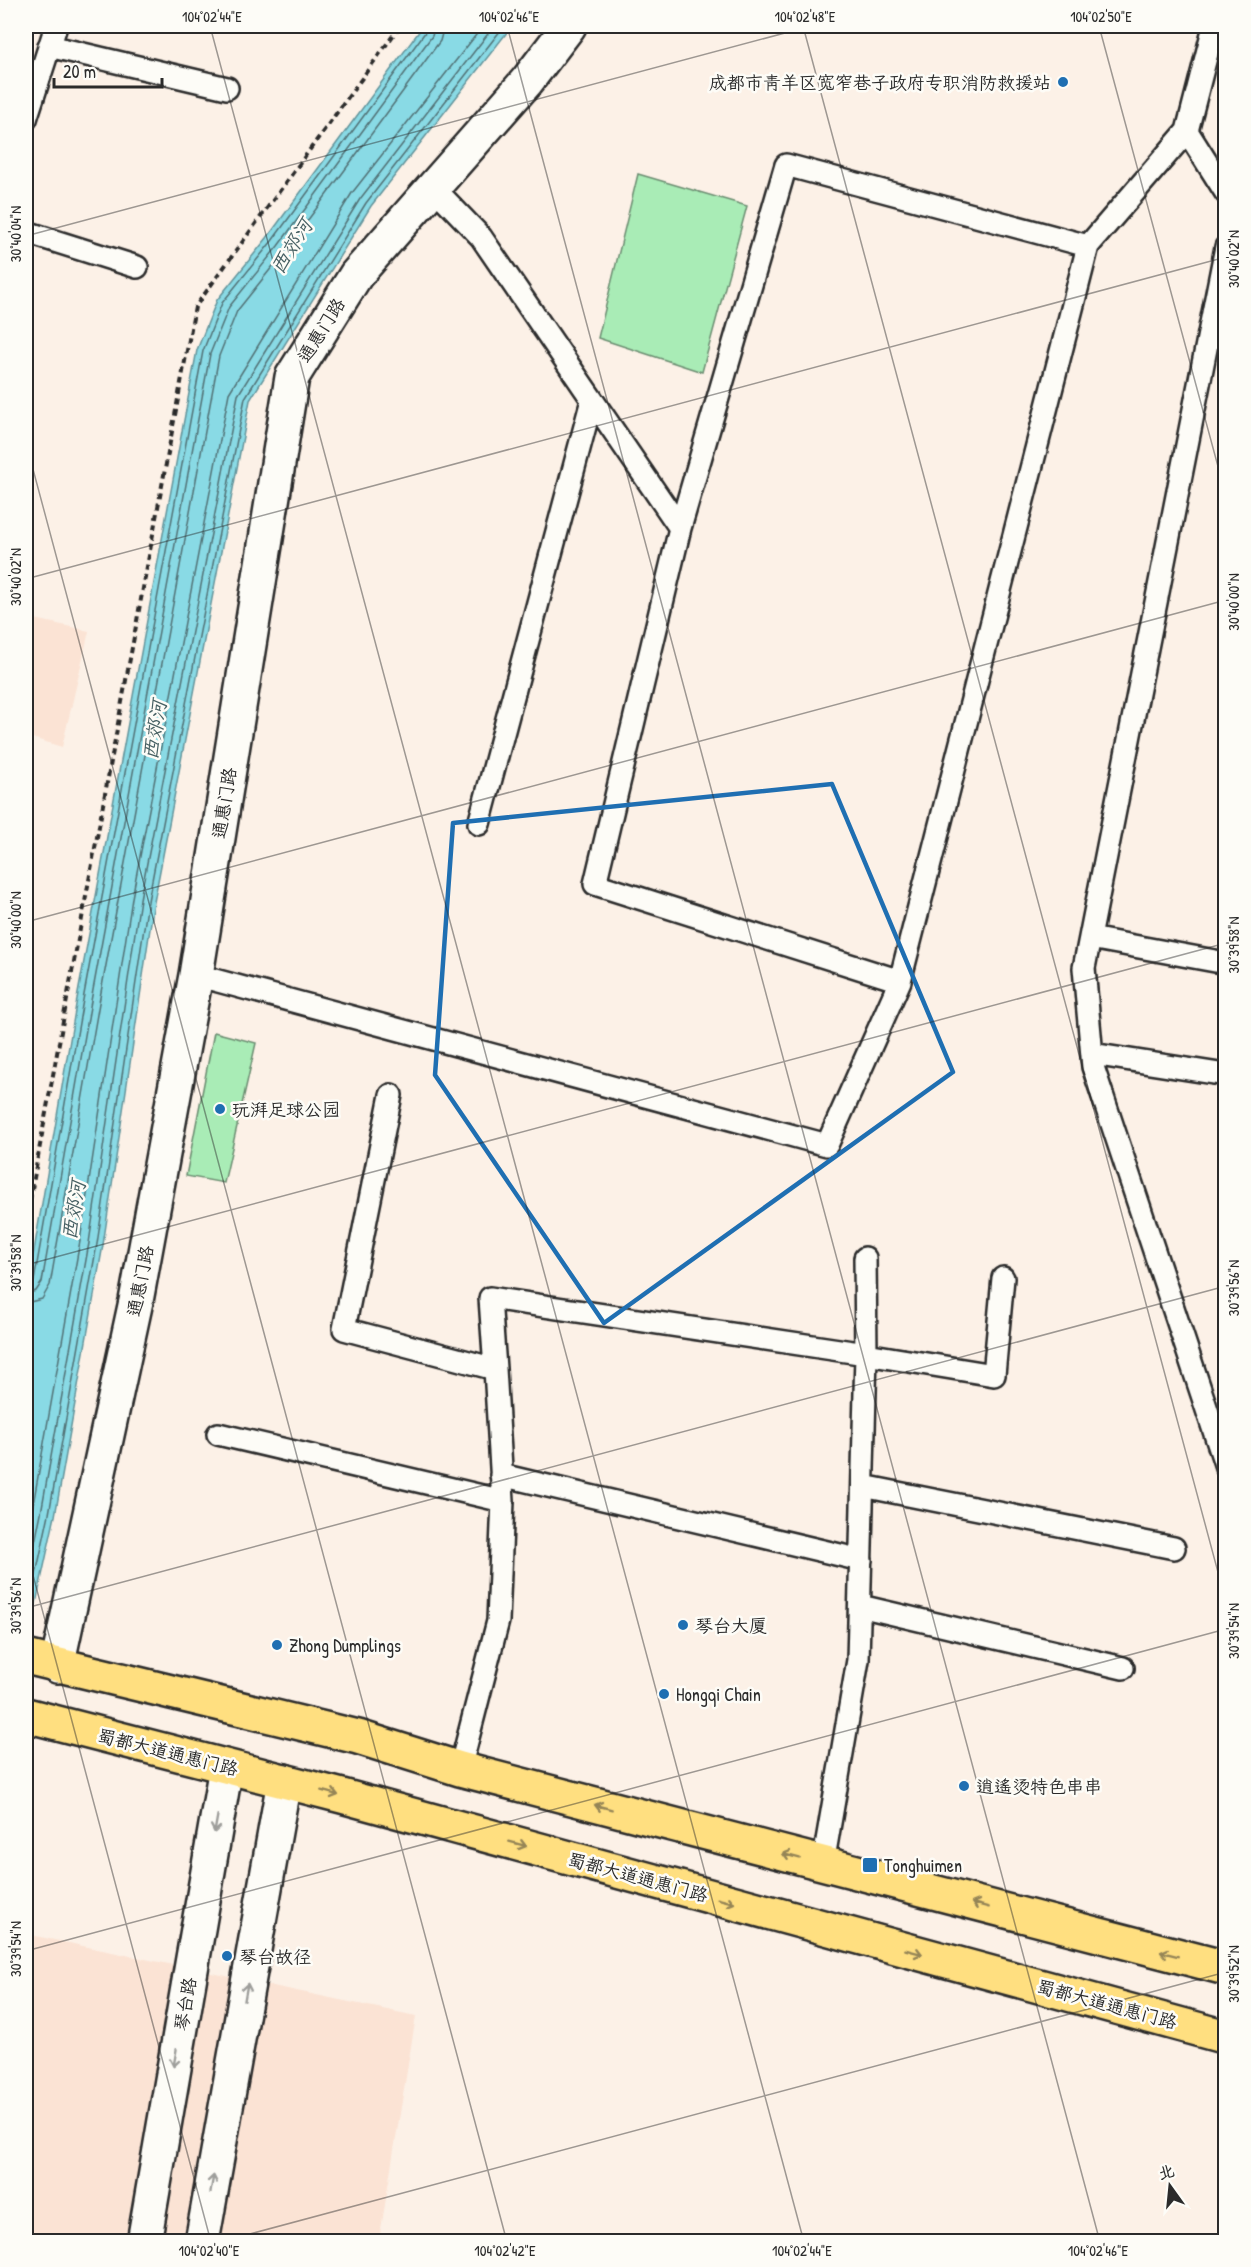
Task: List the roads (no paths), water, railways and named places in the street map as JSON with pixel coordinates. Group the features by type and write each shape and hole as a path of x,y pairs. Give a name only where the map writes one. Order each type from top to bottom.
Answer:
{"main road":[{"path":"26,1657 358,1737 460,1769 1226,1968"},
{"name":"蜀都大道通惠门路","path":"37,1718 284,1781 1226,2037"}],"street":[{"name":"通惠门路","path":"57,1666 136,1301 196,975 292,378 356,275 527,81 569,26"},
{"name":"琴台路","path":"144,2241 226,1767"},
{"path":"202,2241 284,1781"}],"lane":[{"path":"26,118 56,26"},
{"path":"196,975 827,1145 900,981 1088,246 1187,131 1214,26"},
{"path":"49,46 227,88"},
{"path":"1187,131 1226,193"},
{"path":"900,981 595,884 680,528 786,165 1088,246"},
{"path":"434,187 481,237 680,528"},
{"path":"26,232 137,267"},
{"path":"1226,247 1084,968 1092,1054 1097,1078 1226,1467"},
{"path":"479,824 592,400"},
{"path":"1090,938 1226,963"},
{"path":"1092,1054 1226,1075"},
{"path":"391,1095 344,1329 495,1370"},
{"path":"823,1864 858,1660 866,1354 866,1258"},
{"path":"460,1769 498,1621 503,1501 490,1298 994,1375 1003,1278"},
{"path":"218,1434 503,1501"},
{"path":"501,1474 861,1560"},
{"path":"862,1486 1174,1548"},
{"path":"860,1606 1123,1668"}],"water":[{"name":"西郊河","path":"423,26 512,26 371,206 250,400 154,902 103,1245 55,1516 26,1649 26,1297 77,999 197,350 217,300 267,238"}],"place":[{"name":"成都市青羊区宽窄巷子政府专职消防救援站","path":"1063,82"},
{"name":"玩湃足球公园","path":"220,1109"},
{"name":"琴台大厦","path":"683,1625"},
{"name":"Zhong Dumplings","path":"277,1645"},
{"name":"Hongqi Chain","path":"664,1694"},
{"name":"逍遥烫特色串串","path":"964,1786"},
{"name":"Tonghuimen","path":"870,1865"},
{"name":"琴台故径","path":"227,1956"}]}
